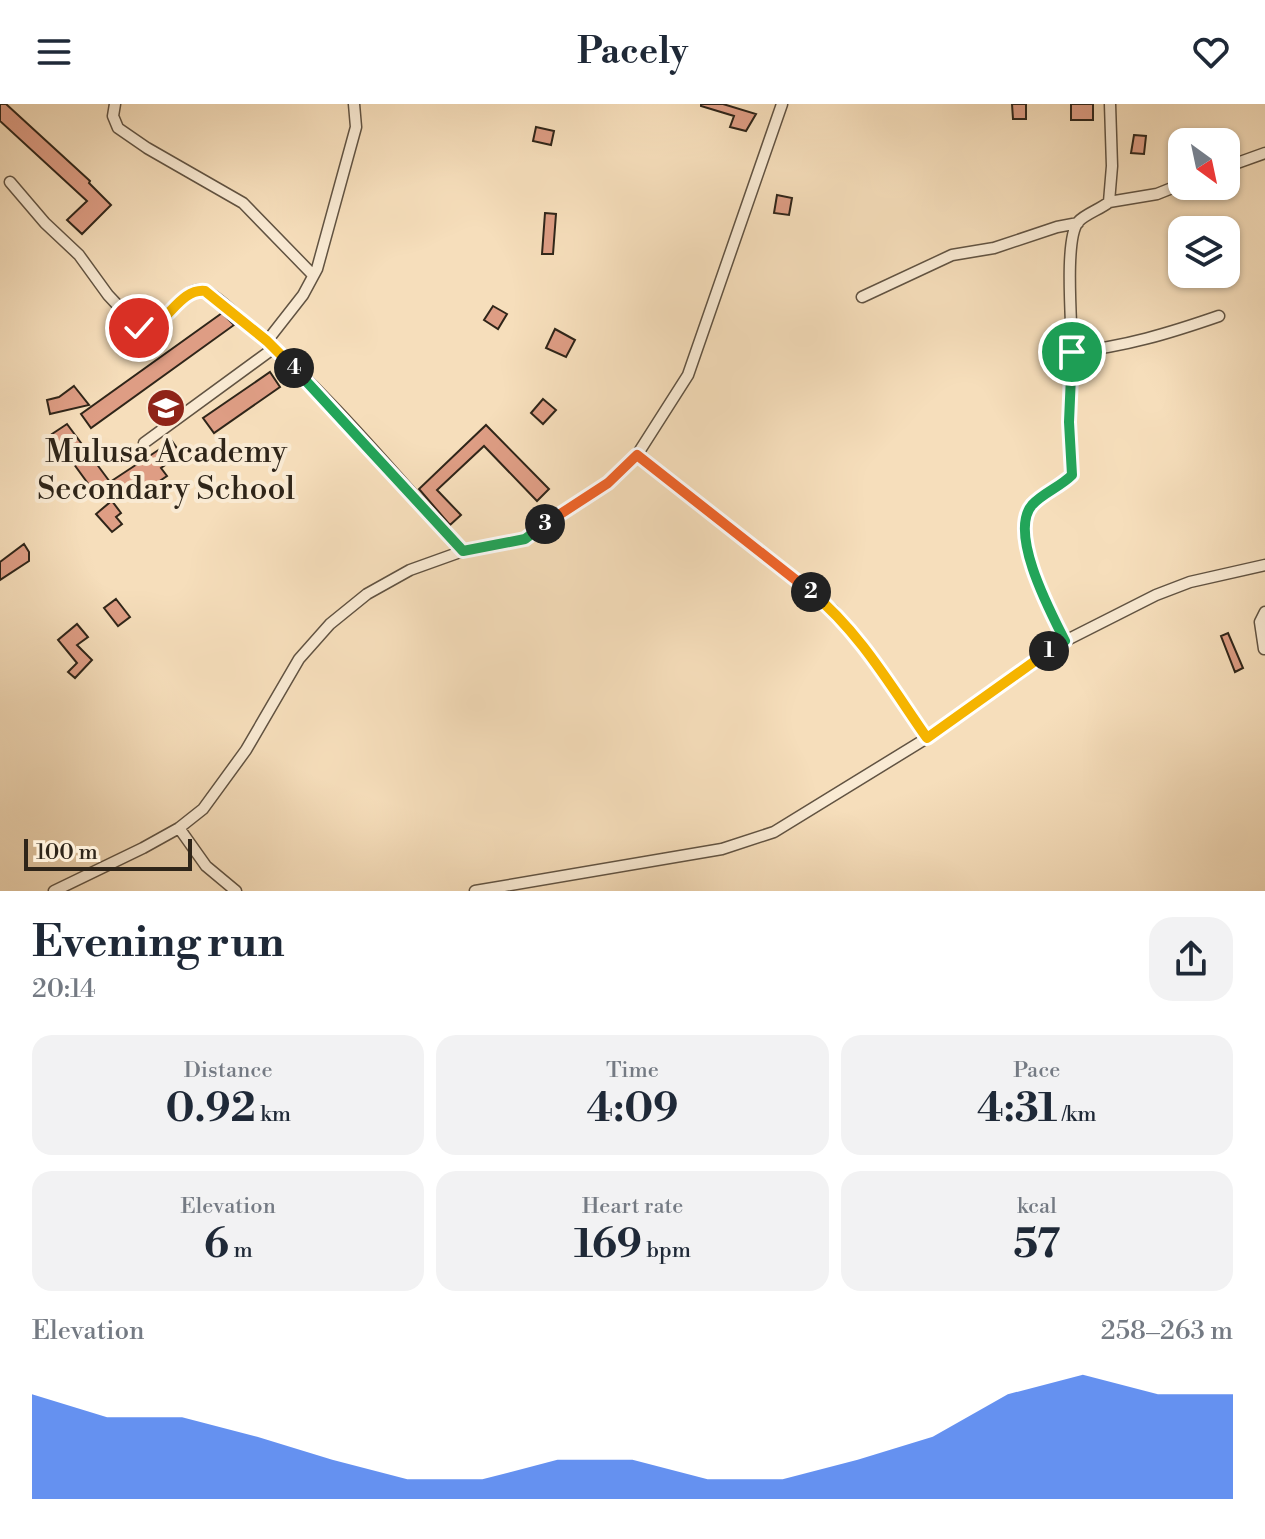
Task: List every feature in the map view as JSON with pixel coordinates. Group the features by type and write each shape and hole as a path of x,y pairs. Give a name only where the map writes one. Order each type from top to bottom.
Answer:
{"street":[{"path":"115,104 113,116 118,128 243,203 313,275"},
{"path":"144,443 271,345 303,295 313,275 356,127 354,104"},
{"path":"54,891 179,828 203,809 246,750 299,659 330,624 367,594 410,570 463,551 525,539 608,483 637,455 688,375 782,104"},
{"path":"1109,202 1110,104"},
{"path":"1240,162 1265,153"},
{"path":"10,182 45,223 79,255 108,295 139,328 152,327 187,294 205,291 218,300 271,345 362,439 463,551"},
{"path":"862,297 952,255 994,248 1078,223 1109,202 1168,190"},
{"path":"1065,641 1030,561 1026,524 1027,512 1033,503 1072,475 1069,422 1072,352 1070,275 1072,242 1078,223"},
{"path":"1072,352 1115,348 1219,316"},
{"path":"637,455 833,610 927,738"},
{"path":"475,891 722,849 753,840 796,821 927,738 1028,664 1065,641 1156,595 1190,582 1265,565"},
{"path":"1264,649 1260,622 1265,612"},
{"path":"179,828 206,866 236,891"}],"building":[{"path":"0,104 6,104 90,181 111,205 82,234 67,220 87,201 0,121"},
{"path":"701,104 723,104 756,114 746,131 730,127 734,116"},
{"path":"1012,104 1026,104 1026,119 1013,119"},
{"path":"1071,104 1093,104 1093,120 1071,120"},
{"path":"536,127 554,131 551,145 533,141"},
{"path":"1134,135 1146,136 1144,154 1131,153"},
{"path":"777,195 792,198 789,215 774,213"},
{"path":"545,213 556,214 553,254 542,254"},
{"path":"493,306 507,314 498,329 484,320"},
{"path":"222,313 234,325 91,428 81,414"},
{"path":"555,329 575,340 566,357 546,348"},
{"path":"270,372 280,387 214,433 203,418"},
{"path":"74,386 89,405 50,414 47,400 59,397"},
{"path":"543,399 556,410 543,424 531,413"},
{"path":"67,424 110,482 172,441 181,454 161,468 167,476 136,497 130,489 112,501 121,513 116,517 122,524 112,532 96,514 109,503 95,486 92,489 52,434"},
{"path":"486,425 549,489 537,501 484,446 437,490 461,515 450,525 419,489"},
{"path":"24,544 29,552 29,561 0,580 0,562"},
{"path":"116,599 130,617 118,626 104,608"},
{"path":"77,624 88,637 77,645 92,660 75,678 68,672 77,663 58,640"},
{"path":"1228,633 1243,668 1235,672 1221,636"}],"place":[{"name":"Mulusa Academy Secondary School","path":"166,408"}],"route":[{"path":"139,328 152,327 187,294 205,291 267,341 311,385 463,551 525,539 608,483 637,455 833,610 927,738 1028,664 1065,641 1030,561 1026,524 1027,512 1033,503 1072,475 1069,422 1072,352"}]}
